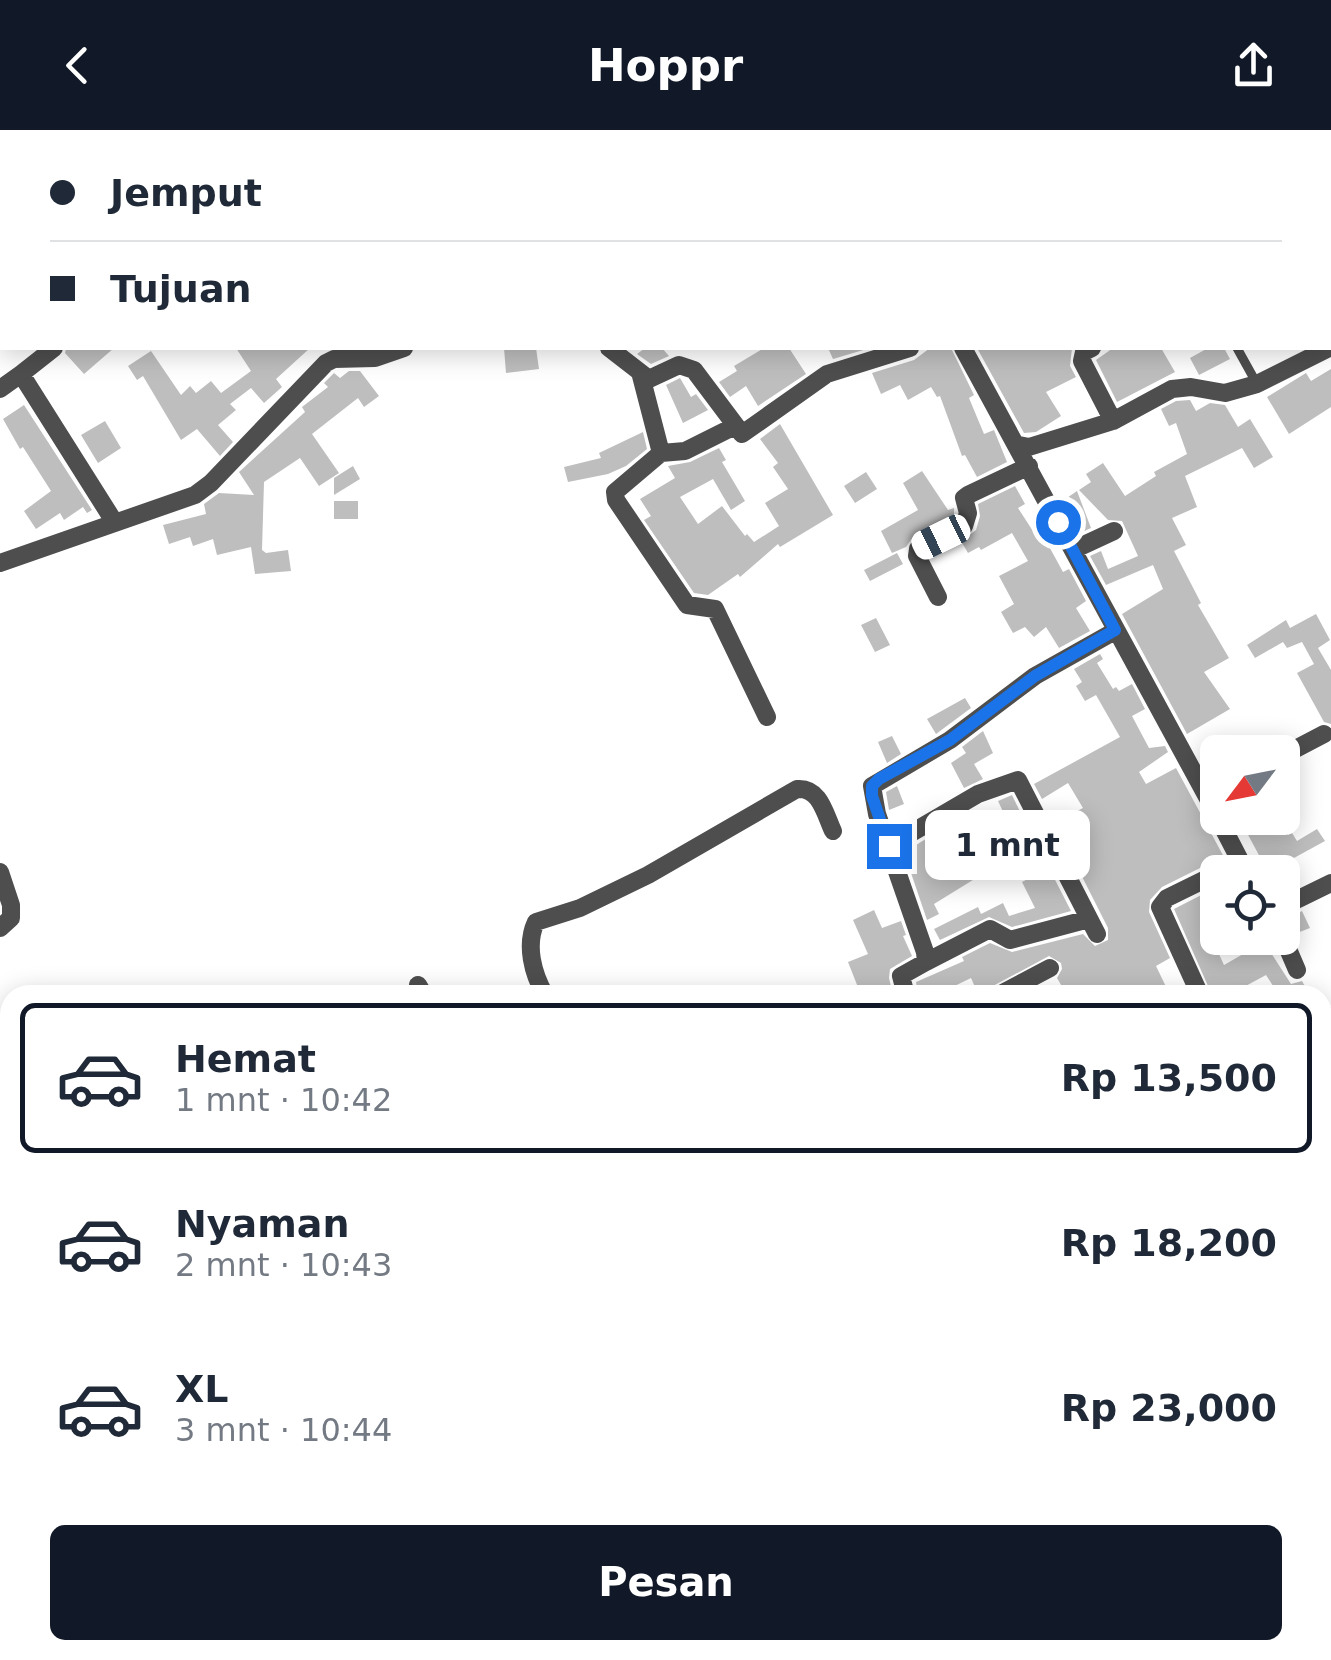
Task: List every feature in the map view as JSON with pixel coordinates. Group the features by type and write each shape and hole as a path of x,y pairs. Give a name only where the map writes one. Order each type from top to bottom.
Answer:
{"street":[{"path":"0,389 52,350"},
{"path":"0,564 204,490 326,363 334,359 374,358 398,350"},
{"path":"611,350 641,376 654,378 679,365 694,370 738,432 746,432 826,374 904,350"},
{"path":"964,350 1019,445 1115,630 1200,774"},
{"path":"1088,350 1082,360 1113,420"},
{"path":"1019,445 1029,448 1113,420 1172,389 1192,387 1224,394 1257,384 1325,350"},
{"path":"22,374 115,523"},
{"path":"641,376 660,452"},
{"path":"734,426 686,451 660,452 618,487 616,500 687,606 715,609 768,717"},
{"path":"938,597 917,556 918,549 964,526 968,513 964,498 968,495 1029,466"},
{"path":"1073,550 1114,532"},
{"path":"926,962 872,786 950,740 1035,676 1115,630"},
{"path":"1300,747 1324,734"},
{"path":"889,846 978,794 1018,780 1093,927 1010,940 990,930 901,976 903,985"},
{"path":"541,985 534,970 532,931 542,919 580,908 648,875 797,789 807,788 816,794 833,832"},
{"path":"0,872 11,905 11,918 0,928"},
{"path":"1195,985 1160,907 1174,894 1200,882"},
{"path":"1300,898 1331,882"},
{"path":"1291,955 1297,970"},
{"path":"1018,985 1050,968"}],"lane":[{"path":"1238,350 1257,384"}],"building":[{"path":"66,350 112,350 84,374"},
{"path":"237,350 308,350 276,379 282,387 264,403 251,388 230,404 236,410 218,425 233,442 220,456 197,429 181,440 143,376 137,380 128,366 151,351 181,395 190,386 196,393 211,381 221,393 251,371"},
{"path":"504,350 536,350 539,369 506,373"},
{"path":"642,350 664,350 669,356 651,364 637,354"},
{"path":"761,350 790,350 806,374 758,406 746,386 730,397 719,382 737,371 734,366"},
{"path":"829,350 863,350 833,359"},
{"path":"927,350 952,350 974,395 969,398 984,434 994,430 1007,462 977,477 965,455 962,456 940,396 931,387 908,400 900,385 881,394 872,373 914,360"},
{"path":"978,350 1072,350 1070,366 1076,377 1046,392 1061,416 1036,432 1024,433"},
{"path":"1110,350 1162,350 1175,372 1117,402 1096,360"},
{"path":"1204,350 1225,350 1230,359 1199,375 1190,358"},
{"path":"1331,369 1331,407 1289,434 1267,397 1306,373 1311,381"},
{"path":"349,371 360,371 379,396 364,407 358,398 312,434 339,473 319,486 300,458 264,482 262,550 288,550 291,571 255,574 251,547 217,555 213,539 193,546 190,537 169,544 163,525 206,514 204,504 219,493 254,495 239,472 305,412 302,407 328,387 324,383 334,373 340,378"},
{"path":"680,378 691,397 696,394 708,410 683,423 666,385"},
{"path":"1190,400 1196,411 1210,403 1225,405 1238,427 1250,419 1273,457 1254,468 1242,448 1185,476 1197,507 1172,518 1186,545 1174,551 1201,603 1198,605 1229,658 1204,672 1230,709 1187,734 1122,614 1163,589 1153,565 1106,585 1090,556 1101,551 1108,569 1138,556 1122,521 1108,520 1079,490 1091,482 1086,474 1103,463 1125,496 1156,476 1154,472 1187,454 1176,423 1169,426 1161,409 1176,401"},
{"path":"24,405 92,510 87,513 83,507 64,520 60,513 36,529 24,511 51,491 3,419"},
{"path":"105,421 121,448 98,463 81,435"},
{"path":"780,424 833,515 780,547 778,544 740,577 738,574 708,595 694,593 644,520 651,516 640,499 675,478 668,466 690,462 719,448 726,460 722,462 745,501 731,510 713,479 680,497 698,524 722,506 754,542 779,526 765,503 788,489 773,467 778,463 760,439"},
{"path":"643,432 647,449 626,466 568,482 564,467 601,458 599,453"},
{"path":"353,466 360,479 334,495 334,478"},
{"path":"922,471 948,510 954,508 954,517 892,553 881,531 918,510 903,483"},
{"path":"866,472 877,489 855,503 844,486"},
{"path":"1015,486 1025,504 1018,508 1040,542 1045,539 1063,572 1069,569 1086,601 1076,608 1090,631 1059,648 1046,627 1034,637 1025,627 1013,633 1001,612 1014,604 999,576 1028,561 1012,533 968,553 961,541 976,530 978,504"},
{"path":"1077,491 1091,528 1078,534 1061,502"},
{"path":"334,501 358,501 358,519 334,519"},
{"path":"897,553 903,564 870,581 864,570"},
{"path":"1316,614 1330,640 1318,648 1331,670 1331,724 1324,722 1297,673 1314,664 1302,642 1287,648 1283,642 1255,658 1247,645 1286,620 1290,628"},
{"path":"876,618 890,645 875,652 861,625"},
{"path":"1100,654 1103,659 1097,663 1113,689 1119,691 1132,684 1145,709 1132,716 1149,748 1165,746 1168,752 1139,772 1146,784 1176,768 1200,813 1200,835 1212,835 1223,855 1200,855 1200,868 1162,887 1150,900 1149,912 1170,958 1156,966 1165,985 1061,985 1057,978 1061,963 1049,956 995,985 974,985 971,978 957,985 916,985 990,943 1012,952 1083,934 1095,946 1108,940 1108,928 1056,825 1077,816 1075,812 1083,808 1068,783 1042,799 1034,784 1120,737 1096,695 1085,701 1076,686 1082,682 1074,669"},
{"path":"965,698 971,708 936,734 927,719"},
{"path":"983,731 993,753 974,764 983,779 964,788 951,763 966,753 962,747"},
{"path":"892,736 901,754 887,763 878,742"},
{"path":"897,786 904,804 889,810 886,792"},
{"path":"1012,795 1028,828 1014,835 998,801"},
{"path":"954,822 981,875 934,904 939,914 927,920 911,873 916,871 906,851"},
{"path":"1317,829 1325,841 1299,855 1259,855 1248,835 1293,835 1297,841"},
{"path":"1013,839 1022,854 1003,865 994,850"},
{"path":"1049,868 1071,911 1012,927 989,917 940,940 934,929 978,907 981,914 1003,903 1009,916 1035,908 1022,882"},
{"path":"1200,896 1200,955 1219,955 1224,965 1241,955 1272,955 1291,984 1302,981 1304,985 1272,985 1266,975 1248,985 1208,985 1174,909"},
{"path":"874,910 882,928 901,921 912,956 890,969 891,985 857,985 848,962 868,954 853,920"},
{"path":"1300,912 1310,928 1300,932"}],"route":[{"path":"889,846 872,796 872,786 879,779 950,740 1035,676 1115,630 1058,522"}]}
